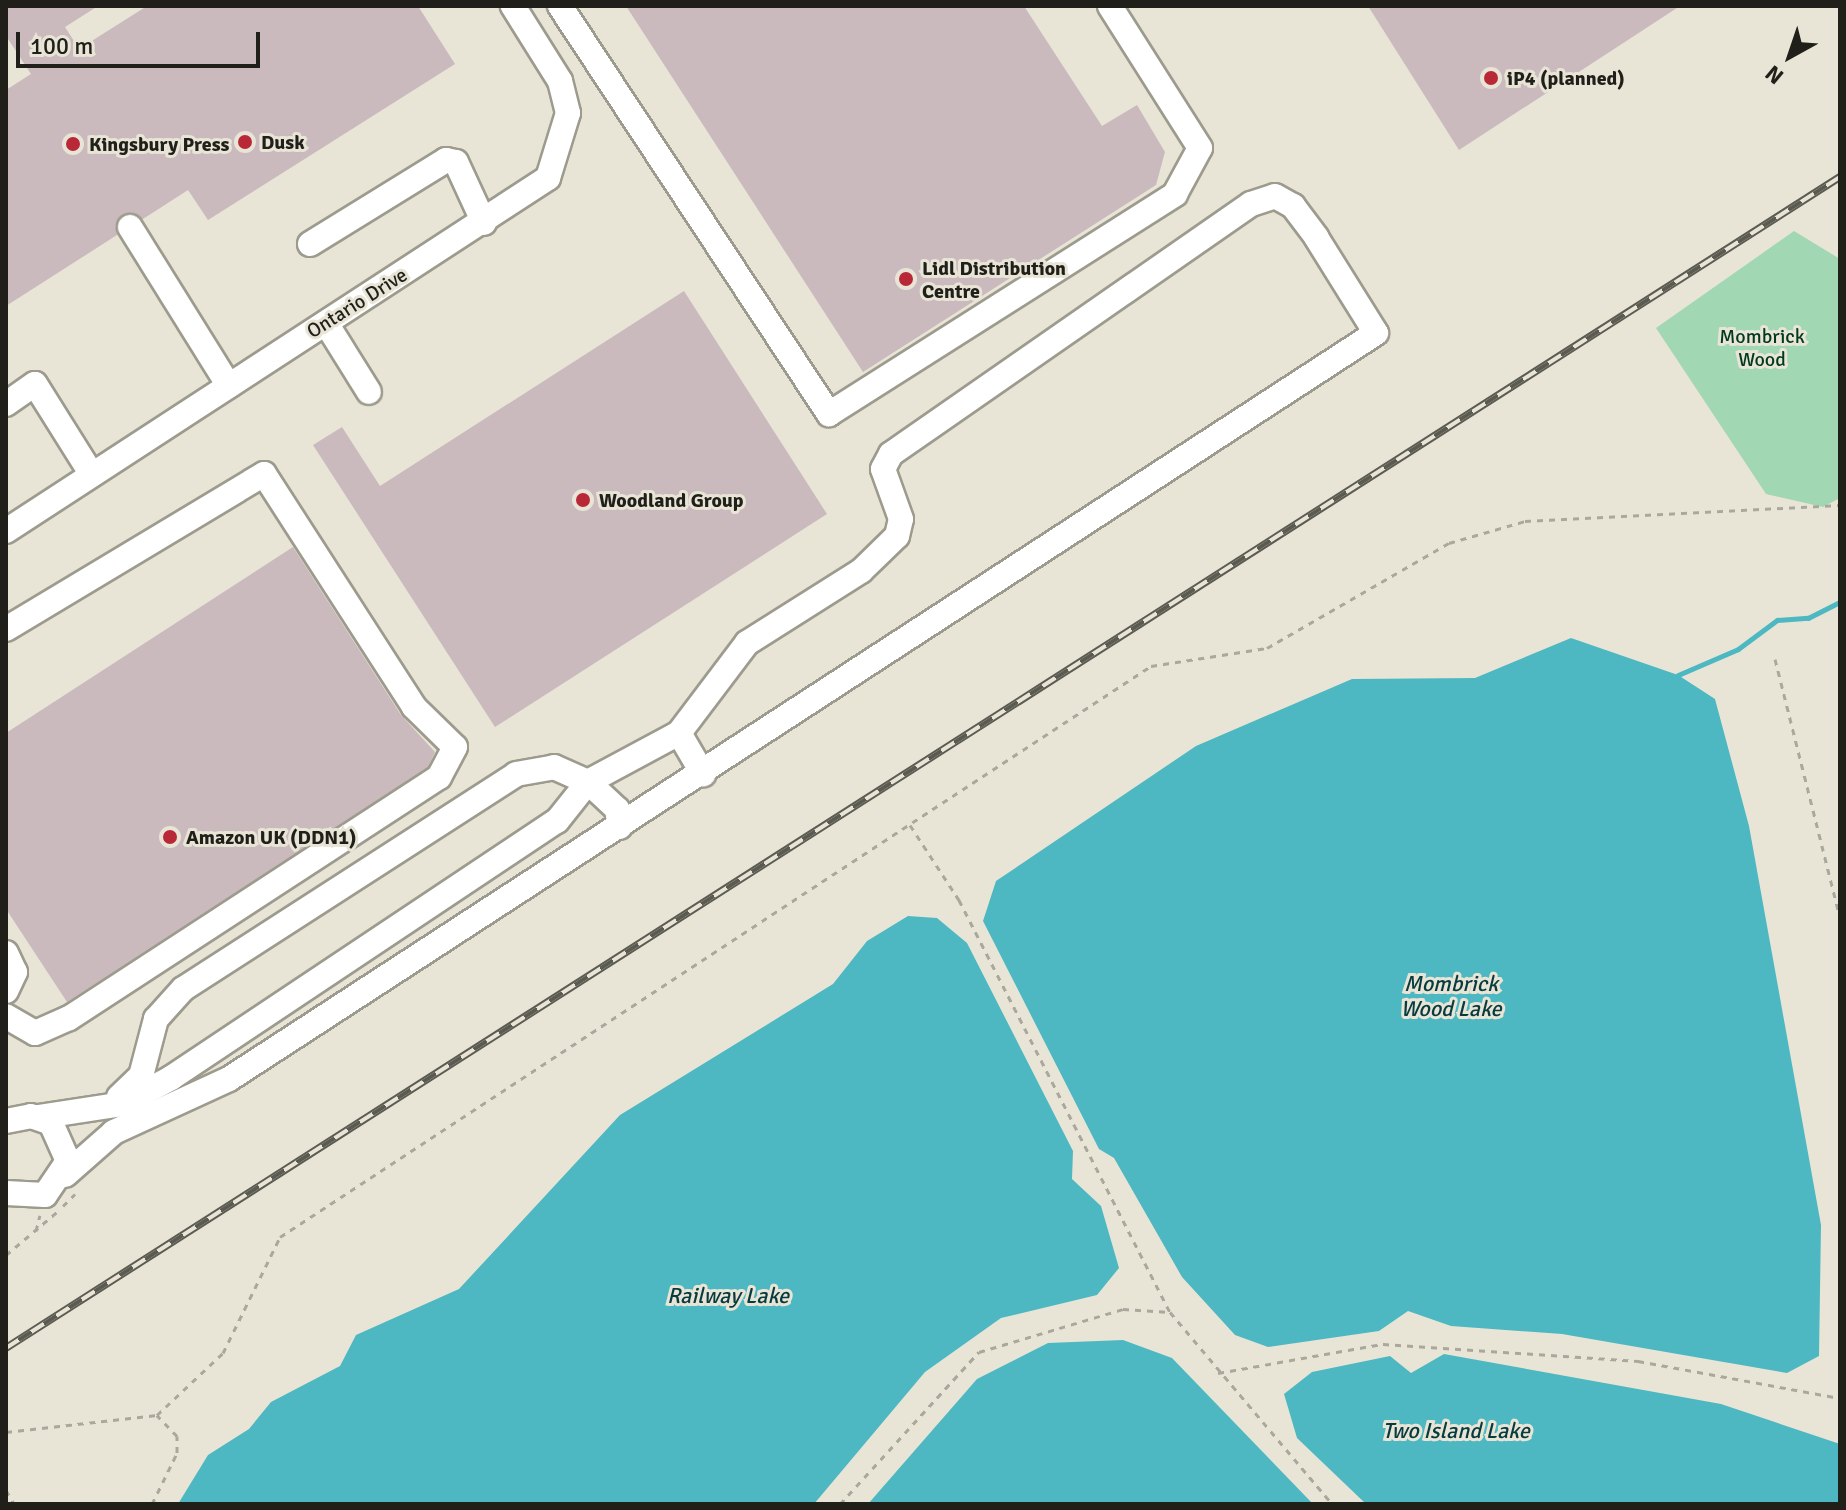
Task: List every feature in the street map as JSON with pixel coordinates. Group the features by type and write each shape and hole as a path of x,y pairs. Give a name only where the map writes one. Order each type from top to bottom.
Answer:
{"street":[{"name":"Ontario Drive","path":"6,531 484,223 548,178 568,113 560,81 513,6"},
{"path":"560,6 829,414 1175,194 1200,148 1110,6"},
{"path":"310,244 446,160 456,162 484,223"},
{"path":"7,1194 45,1195 114,1132 229,1079 703,774 1376,333 1293,206 1275,196 1251,204 891,454 883,469 901,519 897,536 861,571 747,643 679,733 588,782 557,821 171,1078 105,1108 23,1118"},
{"path":"130,227 229,386"},
{"path":"326,323 369,392"},
{"path":"6,404 35,384 92,475"},
{"path":"6,629 264,474 414,707 455,747 439,777 69,1018 35,1033 6,1016"},
{"path":"679,733 703,774"},
{"path":"105,1108 141,1076 156,1019 183,989 516,774 554,767 588,782 617,809 620,827"},
{"path":"6,953 15,972 6,991"},
{"path":"6,1098 23,1118 61,1133 65,1175"}],"path":[{"path":"6,1432 157,1415 223,1353 280,1237 1151,666 1267,648 1449,543 1525,521 1585,515 1840,505"},
{"path":"1775,659 1840,917"},
{"path":"909,823 959,900 1170,1312 1218,1373 1332,1504"},
{"path":"840,1504 979,1352 1123,1309 1170,1312"},
{"path":"1218,1373 1383,1344 1638,1361 1840,1398"},
{"path":"152,1504 177,1453 177,1436 157,1415"},
{"path":"6,1490 14,1504"}],"green space":[{"name":"Mombrick Wood","path":"1794,231 1840,259 1840,498 1823,507 1766,494 1656,328"}],"water":[{"name":"Mombrick Wood Lake","path":"1571,638 1678,675 1715,699 1749,826 1821,1225 1819,1356 1787,1373 1562,1334 1451,1326 1408,1311 1379,1331 1268,1347 1235,1335 1182,1277 1114,1158 1099,1149 983,921 996,881 1196,746 1352,679 1475,678"},
{"name":"Railway Lake","path":"908,916 937,918 967,943 1073,1151 1072,1179 1101,1206 1119,1268 1097,1295 1001,1318 925,1372 814,1504 178,1504 208,1455 249,1429 271,1402 340,1366 356,1335 459,1289 620,1115 833,984 867,941"},
{"path":"1123,1340 1172,1358 1313,1504 868,1504 977,1379 1048,1343"},
{"name":"Two Island Lake","path":"1444,1354 1721,1404 1840,1444 1840,1504 1366,1504 1297,1438 1284,1394 1312,1372 1390,1356 1411,1373"}],"building":[{"path":"6,6 98,6 65,27 79,49 147,6 418,6 455,64 208,220 188,190 143,219 123,214 117,235 6,306 6,90 31,74 6,36"},
{"name":"Lidl Distribution Centre","path":"626,6 1024,6 1102,126 1137,105 1165,152 1156,185 863,372"},
{"name":"iP4 (planned)","path":"1368,6 1680,6 1459,150"},
{"name":"Woodland Group","path":"684,291 827,514 495,727 313,445 342,427 380,486"},
{"name":"Amazon UK (DDN1)","path":"293,547 401,715 435,752 428,767 67,1002 6,909 6,733"}],"waterway":[{"path":"1678,675 1738,649 1777,620 1808,618 1840,602"}],"railway":[{"path":"6,1348 1840,177"}],"place":[{"name":"iP4 (planned)","path":"1491,78"},
{"name":"Dusk","path":"245,142"},
{"name":"Kingsbury Press","path":"73,144"},
{"name":"Lidl Distribution Centre","path":"906,279"},
{"name":"Woodland Group","path":"583,500"},
{"name":"Amazon UK (DDN1)","path":"170,837"}]}
